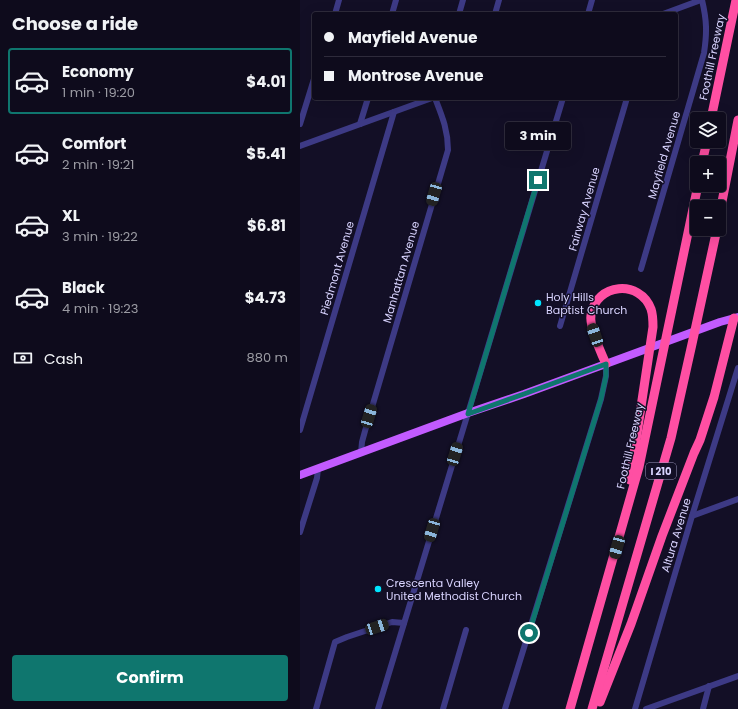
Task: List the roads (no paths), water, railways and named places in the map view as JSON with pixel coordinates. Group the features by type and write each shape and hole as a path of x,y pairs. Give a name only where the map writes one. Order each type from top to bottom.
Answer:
{"highway":[{"name":"Foothill Freeway","path":"712,112 736,0"},
{"path":"722,200 738,120"},
{"name":"Foothill Freeway","path":"570,709 639,467 697,192"},
{"name":"I 210","path":"592,709 671,438 715,236"},
{"path":"606,364 591,325 590,316 593,307 597,300 610,290 618,288 634,290 646,300 651,308 653,327 625,519"},
{"path":"597,709 631,624 700,440 714,397 736,317"}],"main road":[{"path":"300,475 736,317"}],"street":[{"path":"335,12 339,0"},
{"path":"393,12 396,0"},
{"path":"460,12 463,0"},
{"path":"496,12 499,0"},
{"path":"589,12 592,0"},
{"path":"669,12 702,0"},
{"name":"Mayfield Avenue","path":"641,269 704,54 706,22 702,0"},
{"path":"300,124 312,85"},
{"path":"360,124 367,100"},
{"path":"300,146 428,100"},
{"name":"Manhattan Avenue","path":"361,453 365,431 448,150 448,138 445,126 435,100"},
{"path":"378,709 562,100"},
{"name":"Fairway Avenue","path":"560,326 627,100"},
{"name":"Piedmont Avenue","path":"300,430 394,112"},
{"path":"505,709 601,399 606,376 606,364"},
{"name":"Altura Avenue","path":"635,709 692,516 738,368"},
{"path":"300,532 317,478 318,468"},
{"path":"692,516 738,499"},
{"path":"316,709 335,642 392,622 404,623"},
{"path":"443,709 466,630"},
{"path":"646,709 738,676"},
{"path":"703,709 710,686"}],"place":[{"name":"Holy Hills Baptist Church","path":"538,303"},
{"name":"Crescenta Valley United Methodist Church","path":"378,589"}]}
